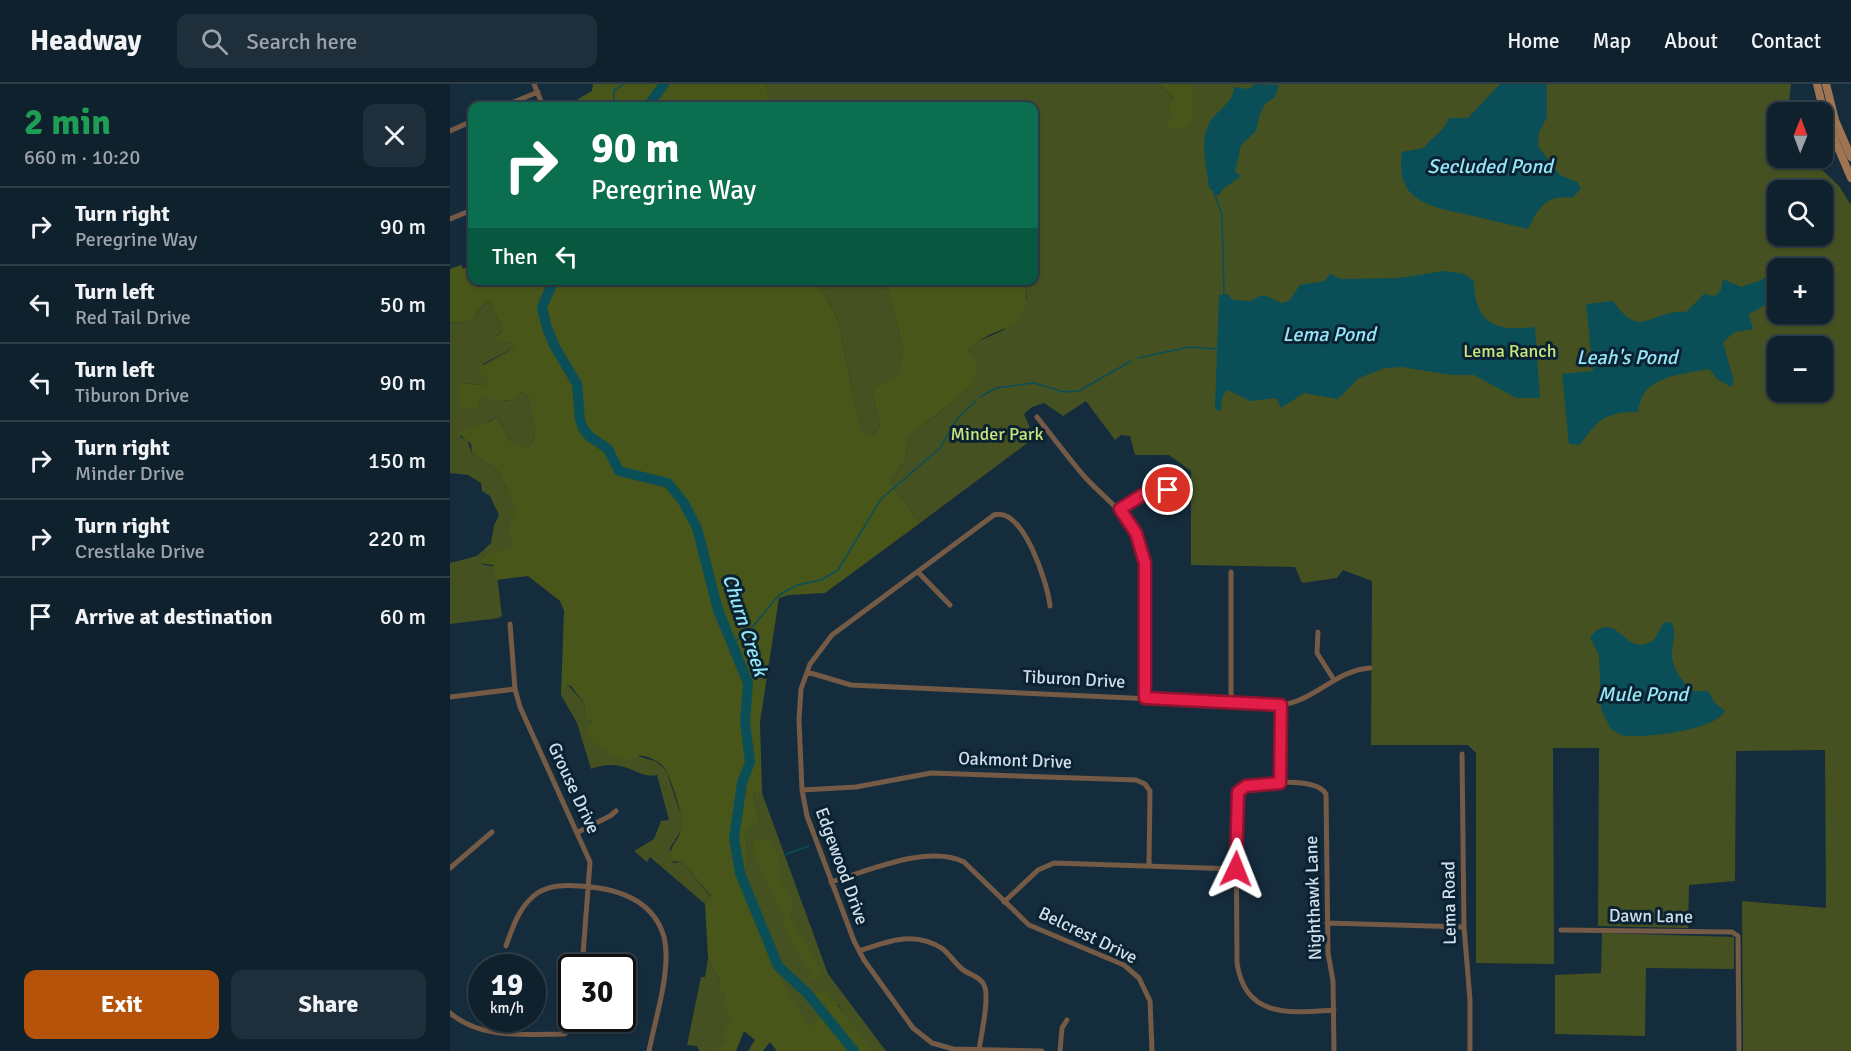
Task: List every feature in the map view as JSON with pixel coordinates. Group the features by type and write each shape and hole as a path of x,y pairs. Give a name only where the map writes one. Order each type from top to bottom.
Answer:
{"main road":[{"path":"1817,84 1825,117 1851,178"},
{"path":"1826,84 1835,120 1851,157"}],"street":[{"path":"534,84 542,102"},
{"path":"514,102 538,92"},
{"path":"450,131 468,123"},
{"path":"450,219 468,212"},
{"path":"1037,417 1082,473 1120,509 1136,533 1145,563 1145,698"},
{"path":"1120,509 1144,494 1159,490 1188,496"},
{"name":"Edgewood Drive","path":"1042,1051 942,1047 918,1034 859,951 806,812 802,790 799,709 807,672 820,650 832,636 989,517 1003,514 1016,525 1038,559 1046,583 1050,606"},
{"path":"918,572 950,605"},
{"path":"1231,572 1231,701"},
{"name":"Grouse Drive","path":"510,624 515,689 526,722 590,861 583,954"},
{"path":"1318,632 1317,653 1334,680"},
{"name":"Tiburon Drive","path":"807,672 851,685 1281,705 1305,699 1353,670 1370,668"},
{"path":"450,697 515,689"},
{"path":"1280,783 1281,705"},
{"name":"Lema Road","path":"1462,754 1464,927 1470,1000 1470,1051"},
{"name":"Oakmont Drive","path":"802,790 856,787 931,773 1136,780 1145,784 1150,791 1149,865"},
{"name":"Nighthawk Lane","path":"1236,869 1238,792 1246,786 1280,783 1317,785 1326,794 1327,923 1334,1010 1334,1051"},
{"path":"578,832 616,811"},
{"path":"450,868 492,832"},
{"name":"Belcrest Drive","path":"831,882 911,860 942,856 967,865 1034,928 1124,965 1140,978 1150,1001 1152,1051"},
{"path":"1004,902 1038,870 1050,864 1236,869 1237,963 1240,978 1249,992 1265,1006 1278,1012 1334,1010"},
{"path":"506,946 517,917 536,895 561,885 611,889 632,897 646,908 662,931 666,960 649,1051"},
{"path":"1327,923 1464,927"},
{"name":"Dawn Lane","path":"1561,930 1730,932 1738,936 1739,1051"},
{"path":"859,951 896,939 920,939 944,950 962,969 980,980 985,987 986,997 979,1050"},
{"path":"450,1013 472,1027 493,1033 564,1034 567,1032"},
{"path":"1060,1051 1062,1028 1067,1020"}],"green space":[{"path":"593,84 766,84 771,102 579,102 578,99 592,91"},
{"name":"Lema Ranch","path":"766,84 1159,84 1193,117 1193,84 1791,84 1789,102 1767,102 1767,168 1820,168 1833,180 1767,180 1767,246 1833,246 1833,180 1851,205 1851,1051 1743,1051 1742,901 1826,908 1825,750 1736,751 1735,881 1689,885 1688,928 1598,926 1599,748 1553,748 1554,964 1476,963 1476,753 1468,745 1371,745 1372,581 1343,570 1337,578 1302,583 1295,567 1191,565 1191,471 1169,455 1135,455 1130,436 1121,435 1115,440 1086,401 1063,416 1044,403 1032,407 1024,414 1034,438 920,523 890,482 904,462 909,436 972,386 967,351 974,343 1004,330 1027,298 1026,285 1038,285 1038,102 771,102"},
{"path":"1159,84 1193,84 1193,117 1187,126 1170,129 1167,126 1169,121 1176,118 1170,113 1169,106 1174,98"},
{"path":"461,265 463,269 468,267 468,285 818,285 837,317 861,430 872,436 880,425 872,389 898,377 903,348 887,285 1026,285 1023,313 1016,321 977,342 967,351 977,363 972,386 909,436 904,462 890,482 920,523 825,593 789,595 779,598 760,722 762,793 753,793 760,822 745,833 748,853 743,887 771,962 809,1027 821,1016 815,991 827,991 873,1051 777,1051 770,1042 763,1051 748,1051 755,1040 744,1031 736,1051 715,1051 718,1046 725,1045 724,1031 732,1020 725,1008 724,994 719,990 720,982 708,958 705,904 711,896 682,862 671,861 671,850 681,832 682,822 677,798 666,770 649,757 638,756 624,759 618,757 591,739 588,734 591,720 586,718 584,703 571,686 568,685 561,695 564,611 560,601 528,576 496,580 493,565 480,563 486,555 512,547 510,524 514,513 513,502 499,472 472,453 471,444 459,434 497,417 511,442 528,447 532,443 534,431 529,397 519,391 517,397 505,401 493,400 486,396 479,402 477,409 462,407 458,391 460,383 483,385 488,381 486,376 475,370 515,347 514,343 504,342 494,337 502,333 500,323 489,301 472,320 450,322 450,269"},
{"path":"818,285 887,285 903,348 898,378 872,389 880,425 872,436 861,430 837,317"},
{"path":"489,301 500,323 502,333 495,336 504,342 515,343 515,347 483,364 488,381 483,385 460,383 479,402 486,396 507,401 519,391 529,397 534,437 528,447 511,442 497,417 477,427 468,428 460,437 467,440 472,453 499,472 513,499 515,512 511,534 512,547 481,564 496,567 502,616 450,624 450,563 477,556 491,543 494,525 499,515 490,496 482,491 481,483 468,475 450,473 450,322 460,323 471,320"},
{"path":"568,685 584,703 586,718 590,717 590,730 637,756 655,761 666,770 682,818 682,829 670,848 673,863 682,862 711,897 705,904 650,857 647,862 634,851 654,839 661,821 669,820 657,775 650,776 613,765 591,769 577,723 561,695"},
{"path":"753,792 762,793 828,974 886,1051 873,1051 851,1026 838,1004 809,1028 771,962 743,887 748,853 745,833 760,822"},
{"path":"754,839 767,840 777,852 781,881 794,904 790,911 791,918 816,961 820,979 811,979 809,970 786,932 784,919 753,851"},
{"path":"1602,933 1734,937 1734,969 1646,968 1645,1036 1555,1034 1555,975 1601,973"},
{"path":"708,958 722,987 732,1020 726,1045 715,1051 699,1051 697,1046 687,1045 701,977 705,977"}],"water":[{"path":"1256,84 1279,85 1275,97 1266,103 1260,113 1256,131 1241,145 1235,172 1241,176 1224,188 1218,196 1209,188 1204,140 1208,126 1231,98 1234,87 1248,89"},
{"name":"Secluded Pond","path":"1500,84 1547,84 1547,117 1539,132 1538,146 1560,175 1577,182 1581,189 1572,198 1556,198 1544,204 1528,229 1427,204 1409,191 1401,168 1402,152 1424,148 1444,127 1449,118 1468,118"},
{"name":"Lema Pond","path":"1444,271 1464,274 1474,281 1478,307 1490,322 1509,328 1535,327 1540,398 1516,398 1474,375 1453,375 1401,367 1385,368 1359,378 1338,399 1304,393 1281,408 1276,398 1250,401 1228,390 1223,395 1220,412 1215,408 1219,295 1228,294 1233,300 1251,301 1259,296 1266,296 1281,303 1289,301 1300,285 1325,281 1330,274 1341,279 1399,278"},
{"name":"Leah's Pond","path":"1767,276 1767,304 1749,314 1753,329 1735,332 1723,342 1734,382 1731,387 1717,379 1709,369 1674,375 1654,384 1647,391 1641,400 1638,412 1610,416 1598,423 1580,445 1569,444 1562,374 1593,371 1586,304 1613,301 1631,320 1647,321 1674,312 1686,312 1704,294 1715,296 1721,290 1723,279 1741,287"},
{"name":"Mule Pond","path":"1665,622 1672,623 1674,634 1672,658 1681,679 1693,691 1708,691 1715,703 1725,711 1707,724 1677,732 1645,736 1621,735 1611,729 1601,709 1599,655 1590,637 1599,629 1607,627 1614,629 1635,644 1643,645 1654,639"}],"waterway":[{"path":"614,102 614,90 624,84"},
{"name":"Churn Creek","path":"651,102 664,84"},
{"path":"1214,193 1222,214 1224,295"},
{"name":"Churn Creek","path":"552,285 542,307 555,347 577,384 580,420 583,428 589,436 608,449 619,471 668,483 684,503 697,528 718,610 748,683 745,722 750,762 742,783 734,838 740,873 778,966 808,994 854,1051"},
{"path":"1138,358 1189,347 1217,349"},
{"path":"980,397 996,388 1034,383 1064,392 1079,391 1131,361"},
{"path":"732,644 749,631 779,595 797,585 821,580 838,570 881,499 940,448 957,419 976,401"},
{"path":"784,855 809,846"}],"route":[{"path":"1168,490 1144,494 1120,509 1136,533 1144,554 1145,698 1281,705 1280,783 1246,786 1238,792 1236,869"}],"park label":[{"name":"Minder Park","path":"997,434"}]}
